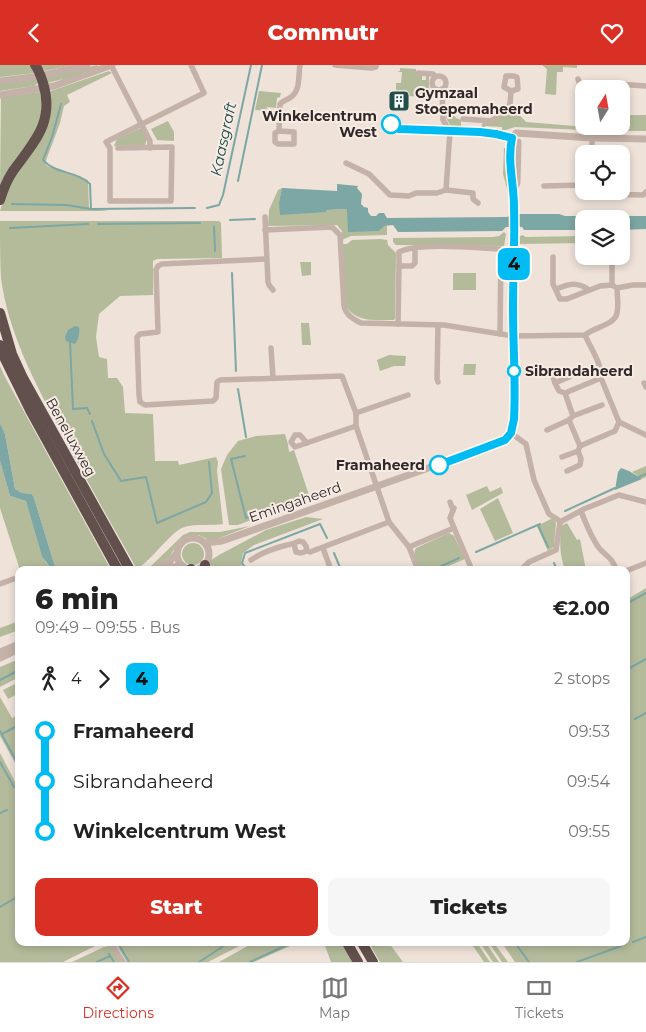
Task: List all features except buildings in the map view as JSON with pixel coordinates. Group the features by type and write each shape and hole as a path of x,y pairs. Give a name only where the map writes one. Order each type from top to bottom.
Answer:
{"highway":[{"path":"0,200 12,173 43,127 46,115 45,89 36,65"},
{"name":"Beneluxweg","path":"0,313 12,354 23,378 128,566"},
{"name":"Beneluxweg","path":"0,345 30,410 116,566"},
{"path":"349,946 358,962"},
{"path":"364,946 373,962"}],"street":[{"path":"0,81 41,76 87,65"},
{"path":"0,95 45,89 111,65 150,141 150,148"},
{"path":"118,148 172,147 171,201 110,201 110,148 106,142 204,93 190,65"},
{"path":"279,131 280,104 291,97 298,89 300,65"},
{"path":"335,65 371,68 376,65"},
{"path":"418,73 442,76 446,79 446,86 442,89 443,119 450,131 446,190"},
{"path":"435,76 432,80 433,87 442,89"},
{"path":"630,85 646,86"},
{"path":"464,119 491,121 503,113 510,104 511,91"},
{"path":"480,120 480,132"},
{"path":"450,131 496,134 515,140 533,135 646,139"},
{"path":"592,138 592,145"},
{"path":"515,140 511,166 514,189 513,336 515,402 511,433 526,444 534,480 549,513 560,522"},
{"path":"346,163 369,174 390,195 409,196 416,193 437,193 446,190 473,193 473,199 478,203"},
{"path":"544,186 575,185"},
{"path":"630,195 643,195 646,192"},
{"path":"265,217 266,259 269,285 273,290"},
{"path":"265,231 332,227 336,230 340,235 345,311 361,323 438,325 513,336 585,335 613,320 617,313 613,265"},
{"path":"398,324 399,252 405,249 501,249 500,334"},
{"path":"399,266 412,266 415,263 415,249"},
{"path":"553,257 553,284 560,299 566,299 600,285 646,285"},
{"path":"266,259 162,264 158,266 156,271 158,332 140,334 137,337 140,402 145,405 213,401 216,398 217,382 220,380 342,376 356,413 356,426 389,522 409,547 416,566"},
{"path":"556,289 570,283 582,285 589,290"},
{"path":"438,325 438,382"},
{"path":"585,335 602,372 601,378 619,422 646,435"},
{"path":"271,348 272,379"},
{"path":"566,369 552,374 558,391 565,393 601,378"},
{"path":"555,383 569,377"},
{"path":"565,393 581,459 580,465 567,471"},
{"path":"356,413 408,395"},
{"path":"547,429 602,405"},
{"path":"562,457 615,431 619,422"},
{"path":"307,443 356,426"},
{"name":"Emingaheerd","path":"205,543 222,541 377,487 505,440 511,433"},
{"path":"560,522 584,509 619,495 646,502"},
{"path":"450,502 454,509 450,518 470,566"},
{"path":"581,511 600,550 614,562 615,566"},
{"path":"252,560 256,556 298,541 303,542 307,551 310,552 389,522"},
{"path":"525,566 529,562 556,550 560,522"},
{"path":"409,547 454,528"},
{"path":"162,566 169,562 177,553 180,544 188,539 198,538 209,549 204,566"},
{"name":"Emingaheerd","path":"209,554 222,541"},
{"path":"323,548 330,566"},
{"path":"177,553 179,560 186,566"},
{"path":"630,569 646,563"},
{"path":"0,584 15,578"},
{"path":"0,652 15,646"},
{"path":"0,658 15,651"},
{"path":"113,946 123,962"}],"green space":[{"path":"0,65 32,65 35,73 0,77"},
{"path":"40,65 73,65 45,71"},
{"path":"97,65 98,67 76,76 47,83 46,78"},
{"path":"542,65 577,65 577,68 563,67 563,72 557,72 556,95 545,94 547,69"},
{"path":"400,68 416,69 416,75 422,76 422,80 426,80 426,76 429,76 429,88 437,92 436,97 407,96 407,92 396,92 396,83 401,83 402,72 397,72 400,71"},
{"path":"109,71 112,73 67,95 70,102 64,106 60,123 45,163 47,166 88,180 89,208 109,211 0,211 7,188 33,148 48,92"},
{"path":"36,79 38,83 34,86 0,91 0,83"},
{"path":"259,91 281,93 280,97 277,98 276,108 267,107 266,111 255,110"},
{"path":"40,92 42,121 0,189 1,97"},
{"path":"446,107 456,118 461,120 461,126 452,128 446,118"},
{"path":"512,107 526,122 575,126 575,130 515,127 502,131 502,127 485,126 484,130 481,130 484,122 504,115"},
{"path":"630,115 646,115 646,131 630,131"},
{"path":"168,121 174,132 174,141 157,140 151,129"},
{"path":"141,128 147,139 145,145 114,146 117,139"},
{"path":"504,148 508,148 511,203 503,174"},
{"path":"282,188 279,202 326,210 347,209 384,226 387,225 387,235 351,236 342,240 342,231 337,225 268,226 269,210 278,190"},
{"path":"0,221 219,221 221,223 222,258 157,259 153,261 153,295 120,296 99,314 96,337 99,357 107,359 108,378 117,378 123,387 125,413 153,414 155,461 178,461 179,465 216,457 223,524 184,527 170,537 140,566 135,566 67,444 23,354 4,298 0,257"},
{"path":"504,232 506,234 504,246 396,245 393,242 393,238 493,237 499,236"},
{"path":"522,235 526,237 575,236 575,243 520,244 519,237"},
{"path":"352,240 387,240 388,245 396,253 394,320 361,318 346,306 342,244 347,244"},
{"path":"300,262 311,262 311,275 302,276"},
{"path":"453,273 476,273 476,290 453,290"},
{"path":"301,323 309,323 311,345 302,345"},
{"path":"389,355 406,356 405,366 394,366 380,371 377,360"},
{"path":"464,364 476,364 475,375 463,375"},
{"path":"0,366 109,566 55,566 32,494 22,493 15,489 5,434 0,423"},
{"path":"285,434 289,452 294,450 310,498 238,525 229,525 221,469 227,455 238,441 256,436"},
{"path":"0,461 10,496 26,501 45,561 49,566 19,566 0,508"},
{"path":"646,466 646,477 642,479 632,472"},
{"path":"487,486 490,492 501,487 503,493 472,510 466,495"},
{"path":"498,498 513,533 495,541 480,509"},
{"path":"306,517 323,519 254,545 243,553 242,566 209,566 211,560 266,530"},
{"path":"553,518 556,523 554,547 548,551 537,526"},
{"path":"567,523 577,540 580,539 585,566 564,566 560,538 561,526"},
{"path":"250,526 217,539 190,535 178,542 169,558 157,566 151,566 183,535 190,532 220,532"},
{"path":"449,533 454,536 465,559 449,566 419,566 414,553 416,548"},
{"path":"193,543 201,546 204,554 201,562 193,565 185,562 182,554 185,546"},
{"path":"646,588 646,962 515,962 504,946 630,946 630,598"},
{"path":"15,622 15,631 0,637 0,628"},
{"path":"15,661 15,679 0,687 0,667"},
{"path":"15,684 15,695 8,699 3,690"},
{"path":"0,697 12,718 15,717 15,763 0,736"},
{"path":"0,753 15,781 15,946 95,946 63,962 0,962"},
{"path":"109,946 121,962 72,962 104,947"},
{"path":"117,946 239,946 208,962 127,962"},
{"path":"248,946 290,946 254,962 219,962"},
{"path":"325,946 344,946 353,962 331,962"},
{"path":"371,946 391,946 403,962 380,962"},
{"path":"473,946 479,946 490,962 484,962"},
{"path":"482,946 488,946 499,962 493,962"},
{"path":"491,946 496,946 508,962 502,962"}],"water":[{"path":"337,184 358,186 357,188 362,194 361,204 368,208 371,216 376,216 379,213 384,213 387,218 506,217 520,214 559,214 575,216 575,230 524,230 522,227 506,227 502,231 398,232 393,225 384,226 379,231 348,232 347,209 280,215 279,202 282,188 337,191"},
{"path":"630,216 646,216 646,229 630,230"},
{"path":"75,326 79,327 79,331 75,344 66,341 65,337 68,330"},
{"path":"0,423 5,434 15,489 22,493 32,494 55,566 49,566 42,556 26,501 10,496 0,461"},
{"path":"621,468 642,479 615,490 618,472"}],"waterway":[{"name":"Kaasgraft","path":"207,208 219,205 223,195 251,65"},
{"path":"238,181 262,65"},
{"path":"61,104 52,137 43,160 48,165 79,177 90,184 91,209"},
{"path":"12,204 66,205 91,209 195,208"},
{"path":"230,220 255,219"},
{"path":"98,224 200,223"},
{"path":"10,228 88,224"},
{"name":"Kaasgraft","path":"214,227 215,251"},
{"name":"Kaasgraft","path":"232,273 236,371"},
{"path":"70,342 73,409 87,408 90,414"},
{"name":"Kaasgraft","path":"238,389 246,437"},
{"path":"92,421 104,454 121,481 146,477 157,523 206,502 212,493 209,462"},
{"name":"Kaasgraft","path":"245,456 231,459 246,518 301,500"},
{"path":"639,477 646,474"},
{"path":"565,511 615,488"},
{"name":"Kaasgraft","path":"244,566 242,563 245,553 320,524 327,538"},
{"path":"476,552 540,524"},
{"path":"538,525 548,547"},
{"path":"334,553 339,566"},
{"path":"442,566 459,558"},
{"path":"630,602 646,593"},
{"path":"630,668 646,659"},
{"path":"0,680 15,672"},
{"path":"635,719 646,713"},
{"path":"2,734 15,727"},
{"path":"0,731 15,759"},
{"path":"0,762 14,787"},
{"path":"0,813 7,810"},
{"path":"0,907 15,898"},
{"path":"633,942 646,937"},
{"path":"120,946 129,962"},
{"path":"199,962 223,946"},
{"path":"250,962 285,946"},
{"path":"517,946 529,962"},
{"path":"577,962 621,946"},
{"path":"109,954 114,962"},
{"path":"97,962 110,956"}],"bus line":[{"name":"4","path":"391,124 397,129 480,132 512,138 510,158 514,189 513,307 515,402 511,433 505,440 439,465"}],"place":[{"name":"Gymzaal Stoepemaheerd","path":"399,101"},
{"name":"Winkelcentrum West","path":"391,124"},
{"name":"Sibrandaheerd","path":"514,371"},
{"name":"Framaheerd","path":"439,465"}]}
